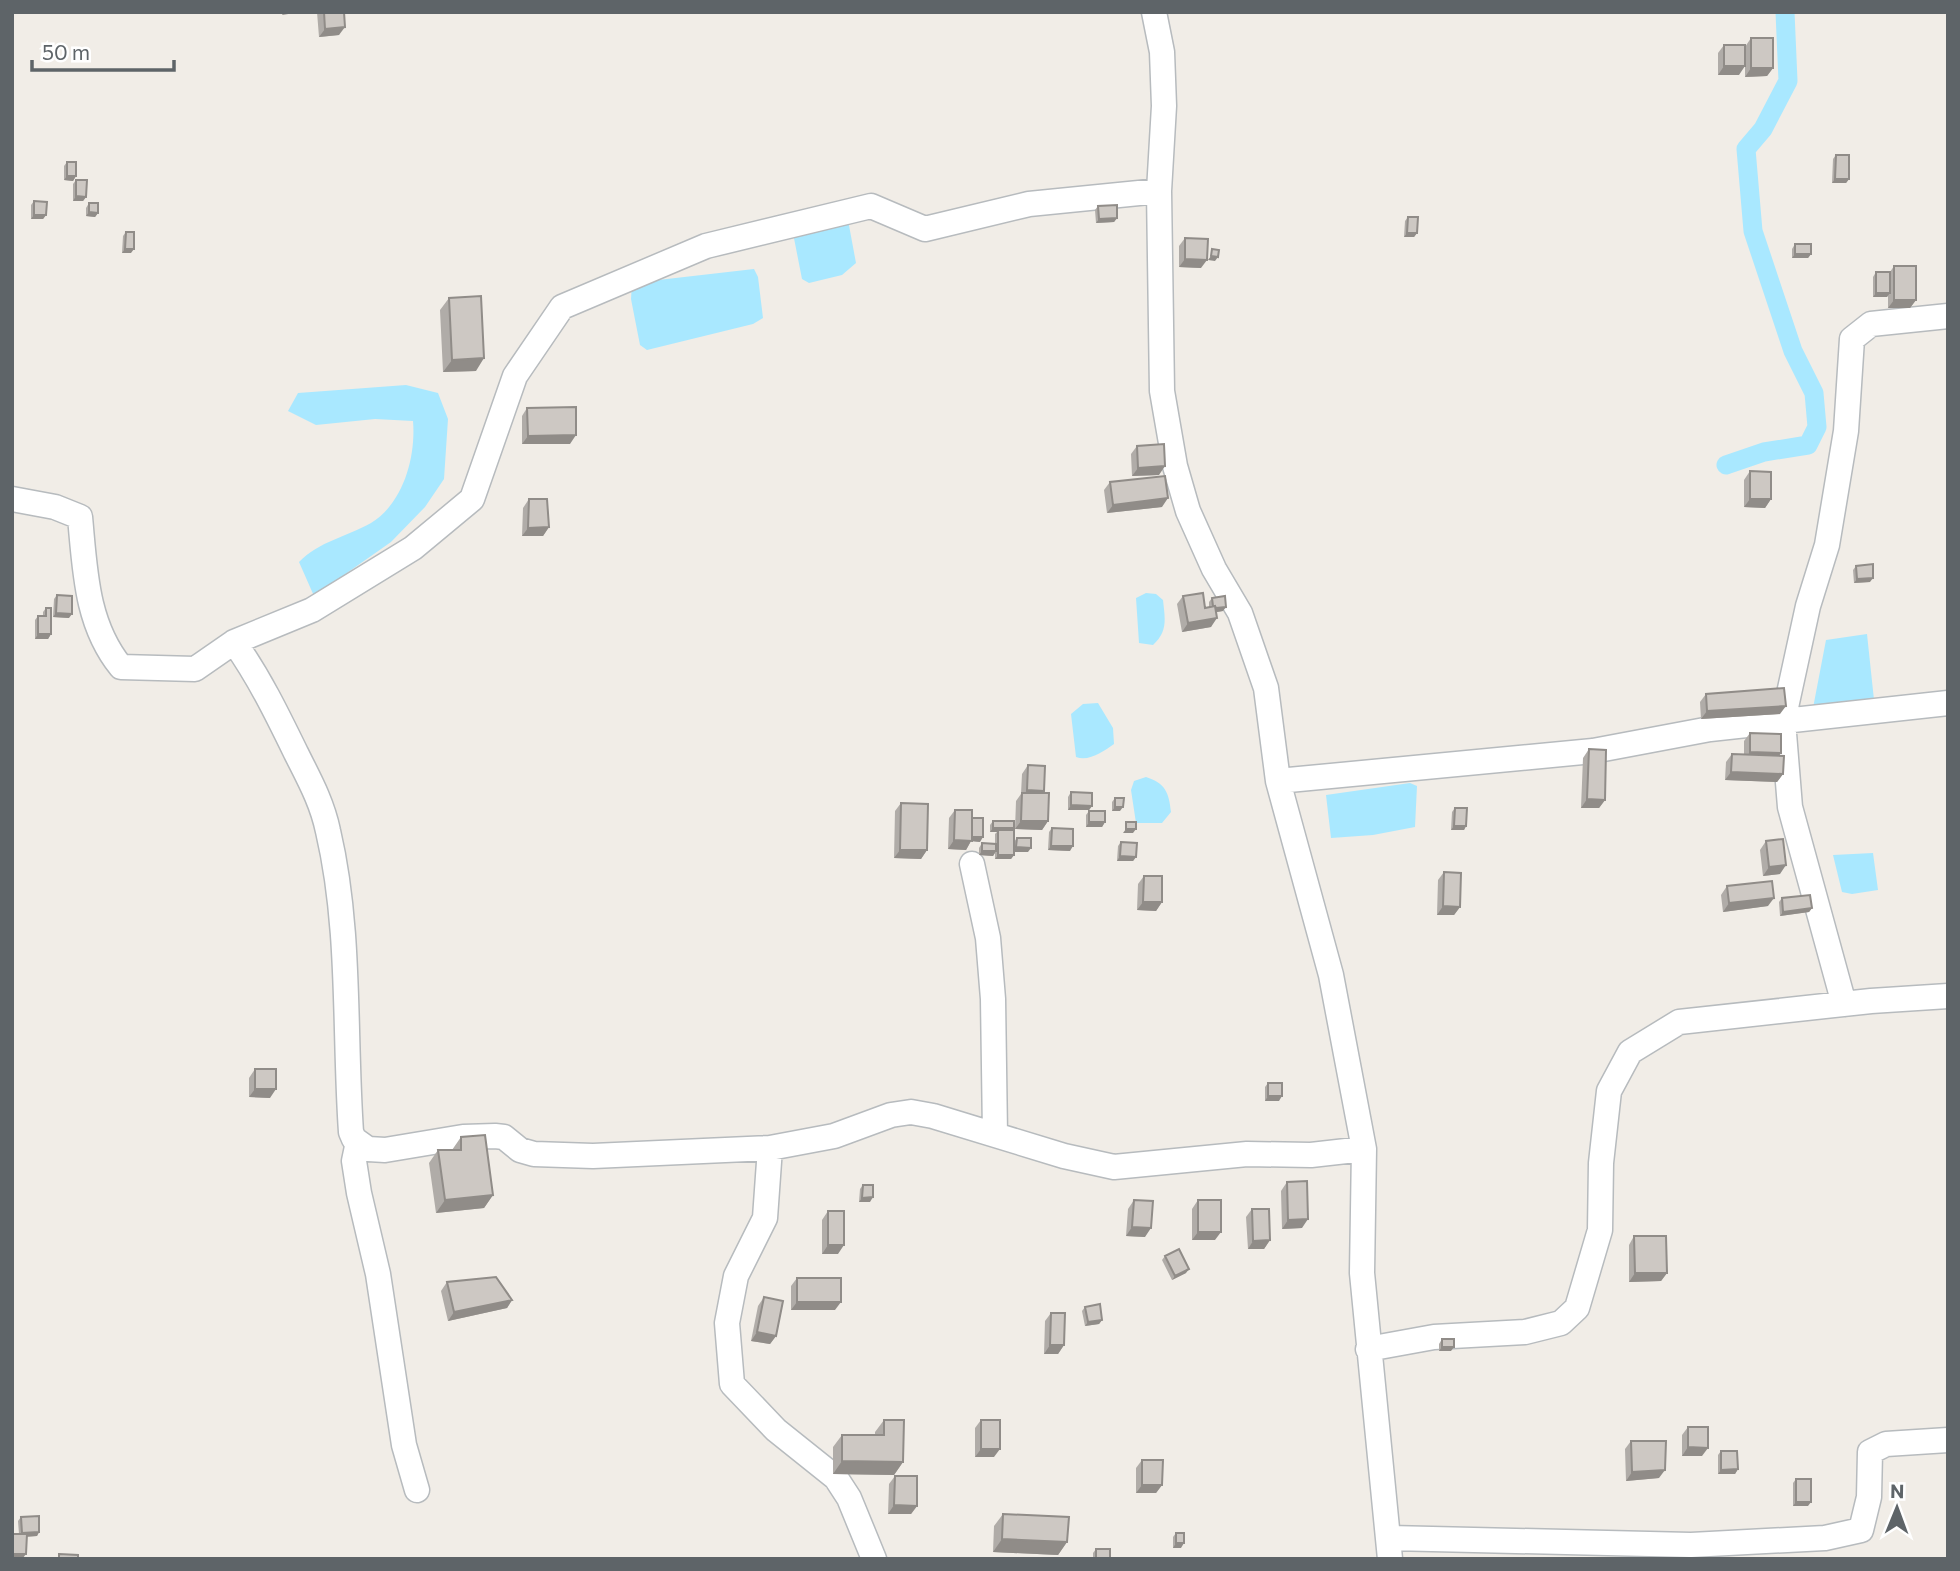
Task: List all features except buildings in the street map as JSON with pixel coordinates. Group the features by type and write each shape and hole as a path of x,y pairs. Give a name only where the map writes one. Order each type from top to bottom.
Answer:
{"street":[{"path":"1154,12 1161,52 1164,106 1159,191 1163,391 1175,466 1188,511 1214,569 1240,613 1266,688 1278,781 1331,975 1364,1149 1362,1273 1390,1548 1691,1545 1825,1538 1861,1530 1869,1497 1870,1452 1886,1444 1948,1440"},
{"path":"12,499 55,507 80,517 88,598 106,648 121,667 195,669 234,642 323,603 414,548 472,499 515,376 562,307 706,246 871,206 925,229 1029,204 1159,191"},
{"path":"1844,1004 1790,807 1783,721 1808,606 1827,545 1846,431 1852,339 1871,324 1948,316"},
{"path":"234,642 258,676 318,796 328,830 335,869 346,988 351,1132 358,1142 368,1149 385,1150 463,1137 495,1136 504,1137 520,1150 534,1154 593,1156 769,1148 834,1136 891,1115 911,1112 1114,1167 1247,1154 1311,1155 1364,1149"},
{"path":"1278,781 1593,751 1710,729 1948,703"},
{"path":"972,864 988,938 993,999 995,1134"},
{"path":"1368,1349 1434,1337 1525,1332 1561,1324 1577,1308 1600,1230 1601,1163 1609,1091 1630,1052 1679,1022 1948,996"},
{"path":"358,1142 354,1161 359,1193 378,1274 404,1445 417,1490"},
{"path":"769,1148 765,1218 736,1276 727,1323 732,1384 776,1430 836,1478 849,1497 874,1559"}],"water":[{"path":"848,220 856,263 842,275 809,283 802,279 792,228"},
{"path":"754,269 758,277 763,318 753,324 647,350 640,345 631,299 632,283"},
{"path":"406,385 438,393 448,419 444,479 425,507 391,542 314,596 299,562 324,544 371,523 392,504 406,478 410,463 413,421 375,419 316,425 288,411 298,393"},
{"path":"1146,593 1156,594 1163,600 1163,630 1153,645 1139,643 1136,598"},
{"path":"1867,634 1874,700 1813,708 1826,640"},
{"path":"1098,703 1113,728 1114,744 1091,757 1076,757 1071,714 1083,704"},
{"path":"1146,777 1162,785 1169,799 1171,812 1162,823 1136,823 1131,790 1134,781"},
{"path":"1410,783 1417,786 1415,827 1373,835 1331,838 1326,795"},
{"path":"1873,853 1878,890 1852,894 1842,892 1833,855"}],"waterway":[{"path":"1726,465 1764,452 1808,445 1817,427 1814,393 1793,351 1753,231 1746,149 1763,129 1788,81 1785,12"}]}
